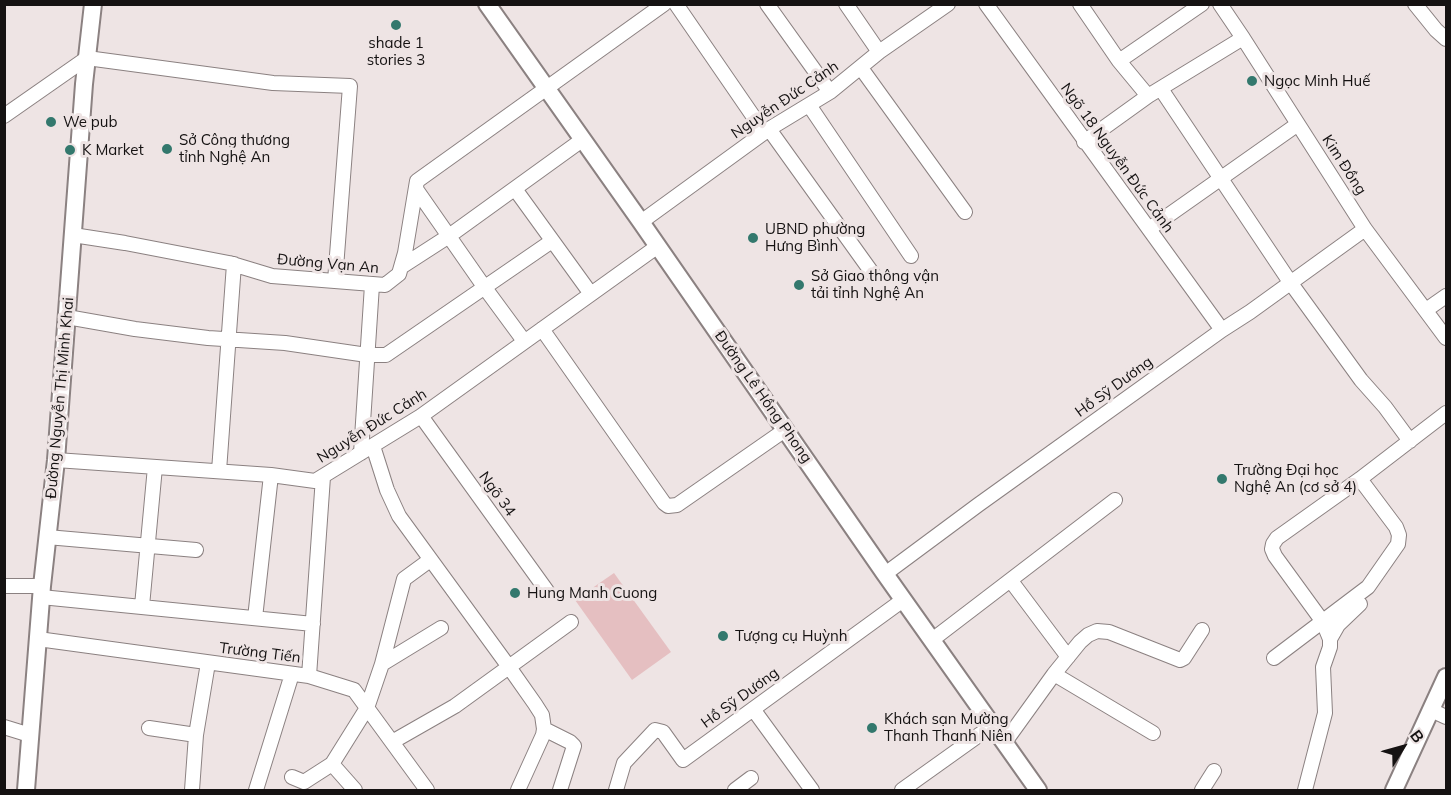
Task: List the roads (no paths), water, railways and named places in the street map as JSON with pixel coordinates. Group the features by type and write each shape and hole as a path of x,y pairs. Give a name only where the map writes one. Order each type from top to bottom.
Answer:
{"main road":[{"name":"Đường Nguyễn Thị Minh Khai","path":"26,790 47,537 56,460 93,4"},
{"name":"Đường Lê Hồng Phong","path":"486,4 642,222 903,600 1005,742 1033,788"},
{"path":"1394,790 1439,714 1446,677"}],"street":[{"path":"524,341 416,189 417,181 664,4"},
{"path":"676,4 873,274"},
{"path":"767,4 830,92"},
{"path":"846,4 879,52"},
{"name":"Ngõ 18 Nguyễn Đức Cảnh","path":"986,4 1222,330"},
{"path":"1080,4 1119,61 1148,96"},
{"path":"1119,61 1202,4"},
{"name":"Kim Đồng","path":"1220,4 1365,229 1446,338"},
{"path":"1415,4 1446,39"},
{"name":"Nguyễn Đức Cảnh","path":"642,222 767,130 830,92 939,7"},
{"path":"1084,142 1148,96 1243,38"},
{"path":"4,116 87,58 273,82 350,86 335,281"},
{"path":"861,68 965,212"},
{"path":"1161,89 1290,282 1361,380 1385,407 1410,441"},
{"path":"809,105 911,256"},
{"path":"1149,229 1298,123"},
{"path":"401,267 449,236 582,140"},
{"name":"Đường Vạn An","path":"73,235 234,264 272,276 385,285 399,274 416,189"},
{"path":"515,189 591,294"},
{"name":"Hồ Sỹ Dương","path":"885,574 1365,229"},
{"path":"67,317 135,329 208,338 285,343 367,355 386,355 552,241"},
{"name":"Nguyễn Đức Cảnh","path":"56,460 271,475 315,481 421,416 658,246"},
{"path":"219,471 234,264"},
{"path":"372,285 367,355 367,450 392,504 406,527 539,710 544,722 543,735 518,790"},
{"path":"1426,310 1446,296"},
{"path":"542,329 664,504 668,506 677,505 785,430"},
{"path":"1305,790 1325,713 1323,667 1330,647 1330,639 1323,622 1275,556 1272,549 1273,544 1277,538 1360,479 1446,413"},
{"name":"Ngõ 34","path":"421,416 547,591"},
{"path":"142,606 155,467"},
{"path":"255,618 271,475"},
{"path":"309,676 323,477"},
{"path":"1274,658 1368,587 1398,544 1399,531 1360,479"},
{"path":"932,640 1115,500"},
{"path":"47,537 196,550"},
{"path":"292,777 304,782 332,764 368,708 404,579 430,560"},
{"path":"1011,581 1068,657"},
{"path":"4,586 142,606 313,624"},
{"name":"Hồ Sỹ Dương","path":"616,790 624,763 655,730 663,732 683,760 903,600"},
{"path":"1330,639 1338,625 1360,604"},
{"path":"392,742 455,706 571,622"},
{"path":"382,664 441,628"},
{"path":"1005,742 1054,674 1088,635 1097,631 1106,631 1180,660 1184,658 1202,630"},
{"name":"Trường Tiến","path":"38,639 309,676 354,690 428,790"},
{"path":"192,790 196,735 208,663"},
{"path":"256,790 292,674"},
{"path":"1054,674 1153,733"},
{"path":"753,709 812,790"},
{"path":"902,790 993,725"},
{"path":"4,727 30,735"},
{"path":"149,728 196,735"},
{"path":"544,729 574,746 560,790"},
{"path":"332,764 355,790"},
{"path":"1202,790 1214,771"},
{"path":"735,790 751,778"}],"place":[{"name":"shade 1 stories 3","path":"396,25"},
{"name":"Ngọc Minh Huế","path":"1252,81"},
{"name":"We pub","path":"51,122"},
{"name":"Sở Công thương tỉnh Nghệ An","path":"167,149"},
{"name":"K Market","path":"70,150"},
{"name":"UBND phường Hưng Bình","path":"753,238"},
{"name":"Sở Giao thông vận tải tỉnh Nghệ An","path":"799,285"},
{"name":"Trường Đại học Nghệ An (cơ sở 4)","path":"1222,479"},
{"name":"Hung Manh Cuong","path":"515,593"},
{"name":"Tượng cụ Huỳnh","path":"723,636"},
{"name":"Khách sạn Mường Thanh Thanh Niên","path":"872,728"}]}
